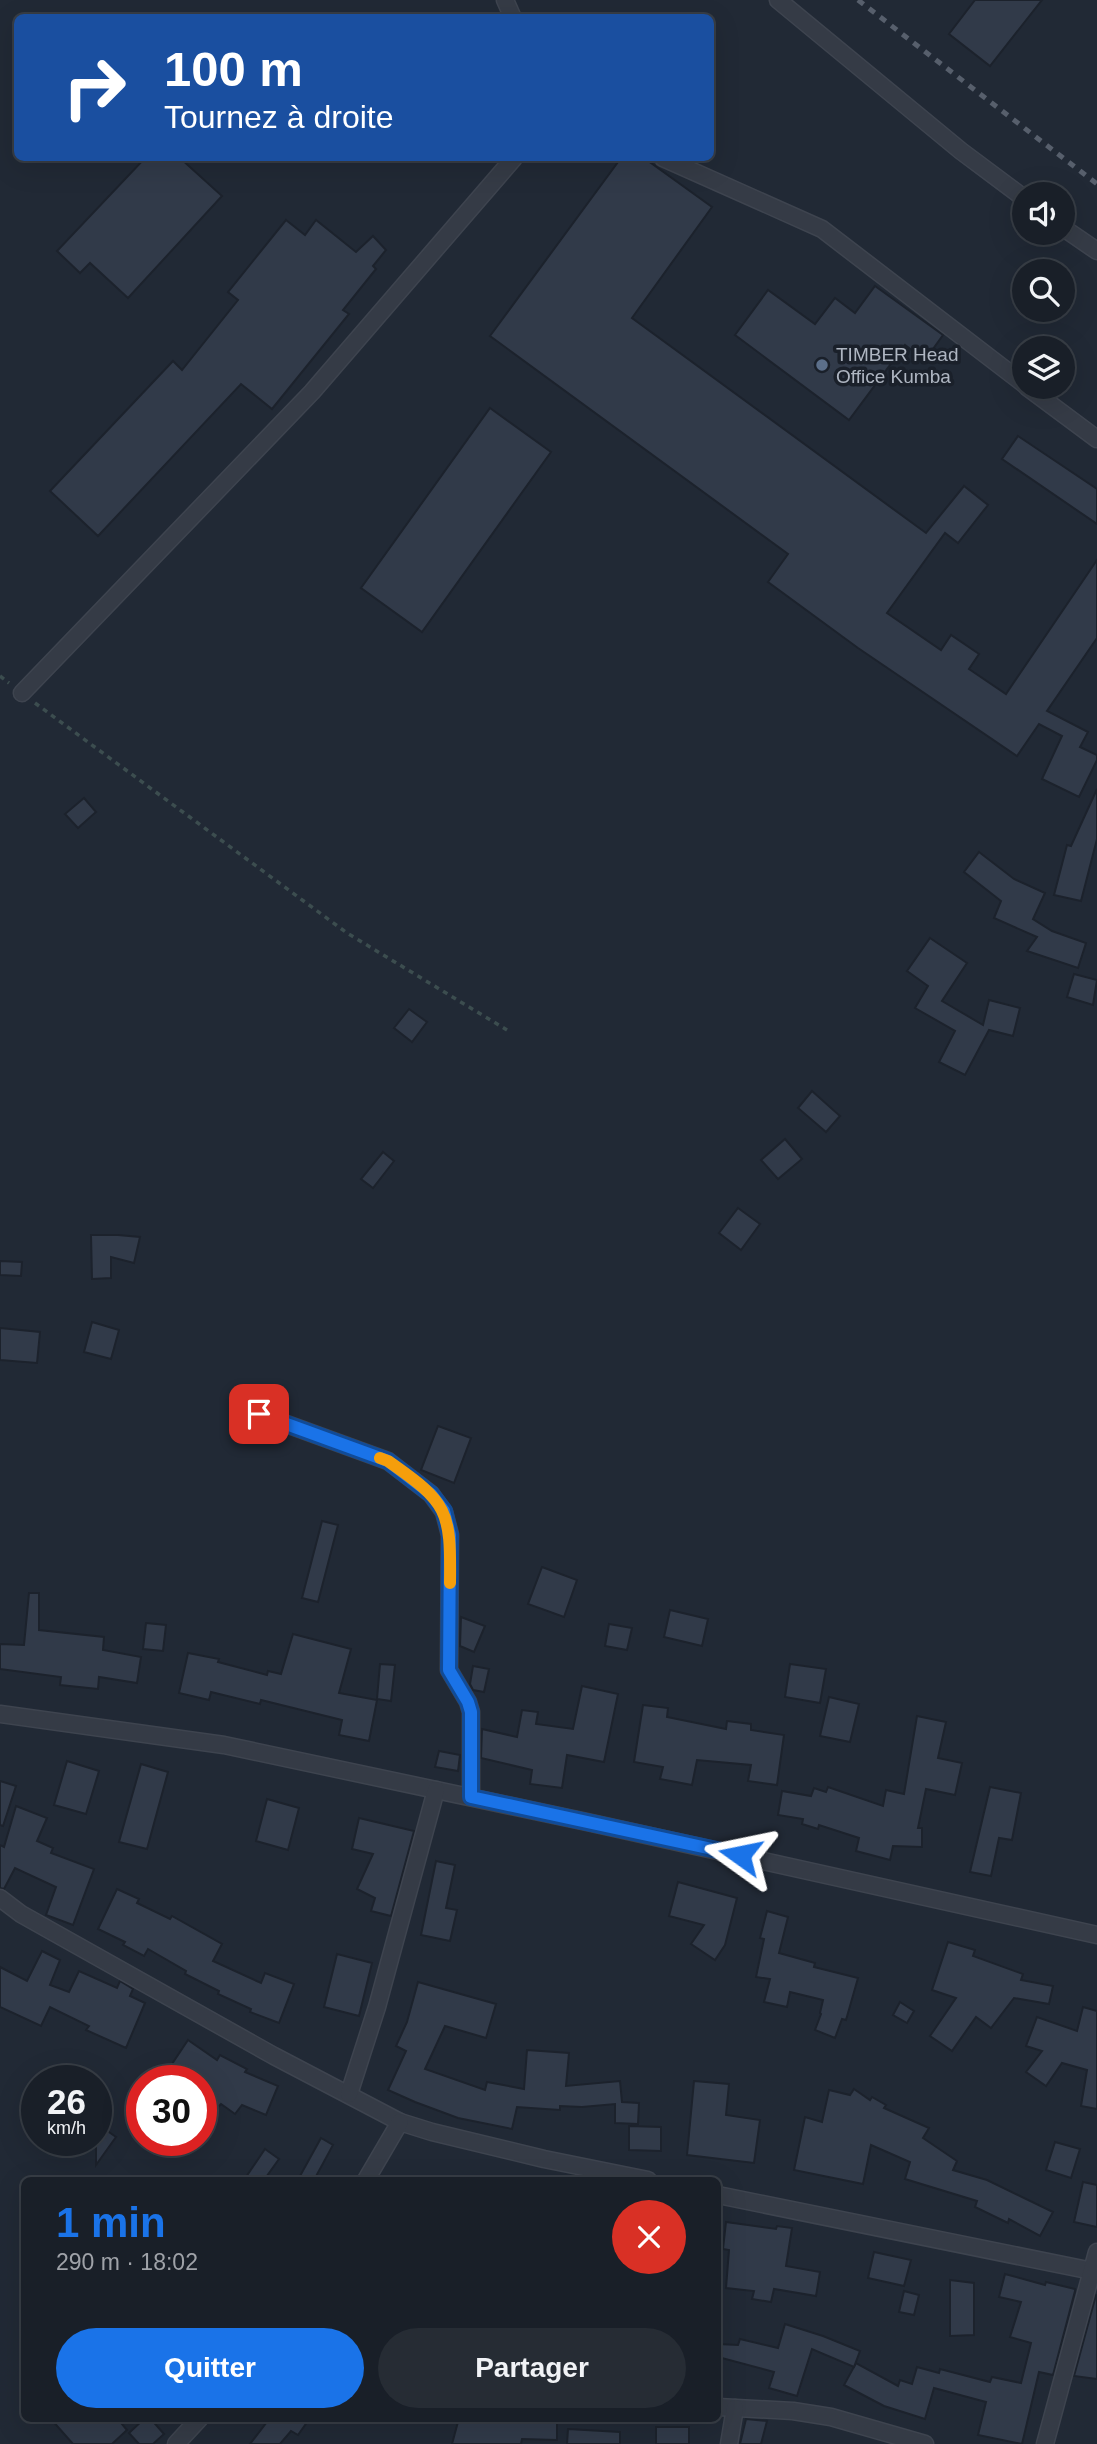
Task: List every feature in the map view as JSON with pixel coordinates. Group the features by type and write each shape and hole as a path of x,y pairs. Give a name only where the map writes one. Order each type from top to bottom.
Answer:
{"street":[{"path":"778,0 961,151 1012,189"},
{"path":"22,693 312,392 511,161"},
{"path":"670,161 822,229 1012,376"},
{"path":"1075,235 1097,251"},
{"path":"1043,399 1097,439"},
{"path":"259,1414 388,1461 431,1494 444,1511 450,1535 449,1670 471,1712 471,1797"},
{"path":"0,1714 224,1745 930,1897 1097,1936"},
{"path":"349,2094 377,2007 436,1790"},
{"path":"0,1898 21,1914 262,2049 400,2122 519,2153 634,2177"},
{"path":"368,2177 400,2122"},
{"path":"721,2196 1095,2272"},
{"path":"1045,2444 1095,2272 1097,2252"},
{"path":"721,2406 793,2411 831,2417 925,2444"},
{"path":"729,2444 735,2408"},
{"path":"176,2444 196,2422"}],"path":[{"path":"0,676 347,933 507,1030"}],"building":[{"path":"975,0 1042,0 990,66 949,34"},
{"path":"142,161 183,161 222,196 128,298 90,263 80,273 57,251"},
{"path":"619,161 648,161 712,207 632,318 926,533 964,486 988,505 958,543 945,533 887,613 941,650 951,635 979,654 969,669 1006,694 1097,560 1097,638 1047,711 1088,732 1080,747 1097,755 1079,797 1042,779 1062,736 1039,724 1017,756 858,648 768,582 788,554 490,336"},
{"path":"286,220 305,235 316,220 356,252 373,236 386,250 373,266 376,269 343,310 349,314 272,409 241,384 98,536 50,491 173,361 182,370 238,300 228,292"},
{"path":"875,286 943,335 925,360 905,345 849,420 735,335 768,290 815,324 835,298 855,313"},
{"path":"490,408 551,452 422,632 361,588"},
{"path":"1018,436 1097,489 1097,524 1002,459"},
{"path":"1097,789 1097,839 1081,901 1054,895 1067,845 1071,846"},
{"path":"84,798 96,812 78,828 65,814"},
{"path":"979,852 1014,879 1045,893 1033,919 1052,931 1086,943 1078,968 1027,951 1037,937 994,918 1001,901 964,872"},
{"path":"930,938 967,963 942,1001 983,1025 989,1000 1020,1008 1013,1036 989,1030 965,1075 939,1062 955,1031 915,1008 928,986 907,971"},
{"path":"1074,974 1097,980 1093,1005 1067,997"},
{"path":"409,1009 427,1022 412,1042 394,1028"},
{"path":"812,1091 840,1116 826,1132 798,1108"},
{"path":"785,1139 802,1159 778,1179 761,1160"},
{"path":"383,1152 394,1161 373,1188 361,1179"},
{"path":"738,1208 760,1224 741,1250 719,1233"},
{"path":"91,1235 140,1237 134,1263 111,1257 111,1278 92,1279"},
{"path":"0,1261 22,1262 21,1276 0,1275"},
{"path":"92,1322 119,1330 111,1359 84,1352"},
{"path":"0,1328 40,1332 37,1363 0,1360"},
{"path":"438,1426 471,1438 454,1483 421,1470"},
{"path":"322,1521 338,1525 318,1602 302,1598"},
{"path":"542,1567 577,1580 564,1617 528,1604"},
{"path":"29,1593 39,1593 39,1630 104,1637 103,1650 141,1657 137,1683 99,1677 98,1689 60,1685 61,1677 0,1669 0,1644 24,1645"},
{"path":"670,1610 708,1619 702,1646 664,1637"},
{"path":"461,1617 485,1626 474,1652 460,1646"},
{"path":"146,1623 166,1625 163,1651 143,1649"},
{"path":"609,1624 632,1628 627,1650 605,1646"},
{"path":"293,1634 351,1649 339,1693 377,1700 369,1741 339,1735 342,1720 261,1700 260,1704 211,1692 209,1700 179,1693 188,1653 219,1659 218,1662 267,1675 268,1671 281,1674"},
{"path":"380,1664 395,1665 391,1701 377,1699"},
{"path":"790,1664 826,1669 820,1703 785,1697"},
{"path":"473,1666 489,1669 484,1692 473,1690 470,1684"},
{"path":"582,1686 618,1694 604,1762 567,1755 562,1788 530,1784 532,1770 481,1758 482,1729 517,1737 522,1710 538,1712 536,1724 573,1729"},
{"path":"829,1697 859,1704 850,1742 820,1736"},
{"path":"643,1705 668,1708 667,1717 726,1729 727,1721 751,1724 751,1730 784,1735 777,1785 748,1781 751,1765 697,1760 692,1785 660,1779 663,1767 634,1762"},
{"path":"917,1716 946,1722 938,1758 962,1763 955,1795 926,1789 918,1828 922,1828 922,1847 893,1846 890,1860 856,1851 859,1838 819,1825 818,1829 802,1824 803,1819 778,1815 782,1791 811,1796 814,1788 826,1792 828,1787 883,1806 886,1790 904,1794"},
{"path":"439,1751 460,1755 458,1771 435,1767"},
{"path":"67,1761 99,1771 86,1814 54,1805"},
{"path":"141,1764 168,1772 147,1849 119,1842"},
{"path":"0,1781 16,1786 3,1826 0,1825"},
{"path":"990,1787 1021,1793 1012,1840 999,1838 991,1876 970,1872"},
{"path":"267,1799 299,1808 288,1850 256,1841"},
{"path":"16,1806 47,1818 37,1841 53,1848 51,1853 94,1869 73,1925 46,1915 56,1887 15,1868 4,1889 0,1888 0,1845 4,1847"},
{"path":"359,1818 414,1831 391,1916 371,1911 375,1898 357,1889 373,1854 352,1849"},
{"path":"436,1861 455,1865 446,1908 457,1910 450,1941 421,1935"},
{"path":"678,1882 737,1898 725,1945 715,1960 691,1944 704,1925 669,1916"},
{"path":"117,1889 139,1899 137,1903 170,1919 172,1916 222,1944 213,1961 261,1983 265,1973 294,1984 279,2023 250,2012 251,2009 218,1994 219,1991 185,1974 186,1971 148,1949 144,1956 123,1945 125,1942 98,1929"},
{"path":"767,1911 788,1917 779,1953 815,1963 814,1967 858,1978 846,2020 842,2019 835,2038 815,2030 823,2000 790,1992 787,2007 764,2002 770,1979 756,1977 764,1939 760,1938"},
{"path":"948,1942 975,1950 973,1956 1023,1974 1021,1980 1053,1986 1049,2004 1014,1998 991,2028 976,2017 952,2051 930,2036 956,1998 932,1990"},
{"path":"42,1951 60,1960 50,1985 69,1992 79,1971 117,1988 120,1981 133,1989 130,1996 145,2003 126,2048 86,2030 89,2026 50,2007 41,2026 0,2007 0,1967 27,1981"},
{"path":"337,1954 372,1963 359,2016 324,2007"},
{"path":"418,1982 496,2004 486,2038 445,2026 425,2069 485,2090 487,2082 524,2089 527,2050 569,2053 566,2086 620,2081 622,2102 639,2103 638,2124 615,2123 615,2104 560,2106 560,2110 517,2107 512,2129 458,2118 388,2090 406,2051 396,2046 407,2022"},
{"path":"900,2002 914,2011 907,2023 893,2015"},
{"path":"1083,2007 1097,2011 1097,2109 1081,2106 1087,2070 1062,2063 1046,2086 1026,2072 1042,2051 1026,2046 1037,2017 1077,2031"},
{"path":"188,2040 217,2060 220,2055 247,2069 245,2072 278,2086 266,2115 242,2105 235,2114 221,2104 217,2108 217,2065 171,2065"},
{"path":"694,2081 729,2084 726,2115 760,2120 754,2163 687,2155"},
{"path":"854,2089 870,2100 872,2097 886,2105 884,2108 929,2128 923,2138 957,2161 953,2170 987,2180 1053,2212 1040,2236 1009,2219 1008,2223 975,2207 977,2201 905,2179 910,2162 871,2145 863,2184 794,2170 805,2117 822,2122 829,2090 850,2095"},
{"path":"629,2126 661,2127 661,2151 629,2150"},
{"path":"321,2138 333,2145 316,2177 300,2176"},
{"path":"1055,2142 1080,2149 1071,2178 1046,2170"},
{"path":"265,2149 279,2159 266,2177 246,2177"},
{"path":"1083,2182 1097,2185 1097,2227 1074,2222"},
{"path":"726,2222 776,2229 777,2226 792,2228 786,2266 820,2272 816,2296 774,2289 771,2302 752,2299 754,2291 726,2288 729,2250 723,2249"},
{"path":"874,2252 911,2260 904,2286 868,2278"},
{"path":"1005,2274 1045,2285 1046,2282 1075,2289 1053,2375 1039,2372 1022,2444 978,2435 986,2402 934,2388 925,2419 884,2406 844,2385 856,2363 898,2386 900,2380 912,2384 917,2367 939,2373 940,2369 990,2382 992,2377 1021,2383 1031,2343 1010,2337 1021,2302 999,2297"},
{"path":"950,2280 974,2283 974,2335 950,2336"},
{"path":"904,2291 919,2295 914,2315 899,2312"},
{"path":"1097,2295 1097,2379 1074,2376"},
{"path":"785,2324 860,2351 854,2367 812,2349 797,2396 769,2388 774,2372 721,2358 721,2344 738,2345 740,2339 778,2348"},
{"path":"746,2419 767,2421 761,2444 740,2444"},
{"path":"54,2422 120,2422 127,2430 112,2444 73,2444"},
{"path":"141,2422 154,2422 164,2434 153,2444 139,2444 129,2433"},
{"path":"267,2422 307,2422 298,2435 291,2431 280,2444 250,2444"},
{"path":"458,2422 557,2422 557,2440 522,2439 521,2444 452,2444"},
{"path":"656,2427 689,2427 689,2444 656,2444"},
{"path":"568,2429 620,2432 620,2444 567,2444"}],"railway":[{"path":"858,0 1097,184"}],"slow traffic":[{"path":"380,1458 412,1478 431,1494 444,1511 450,1535 450,1583"}],"place":[{"name":"TIMBER Head Office Kumba","path":"822,365"}],"route":[{"path":"259,1414 388,1461 431,1494 444,1511 450,1535 449,1670 471,1712 471,1797 740,1855"}]}
